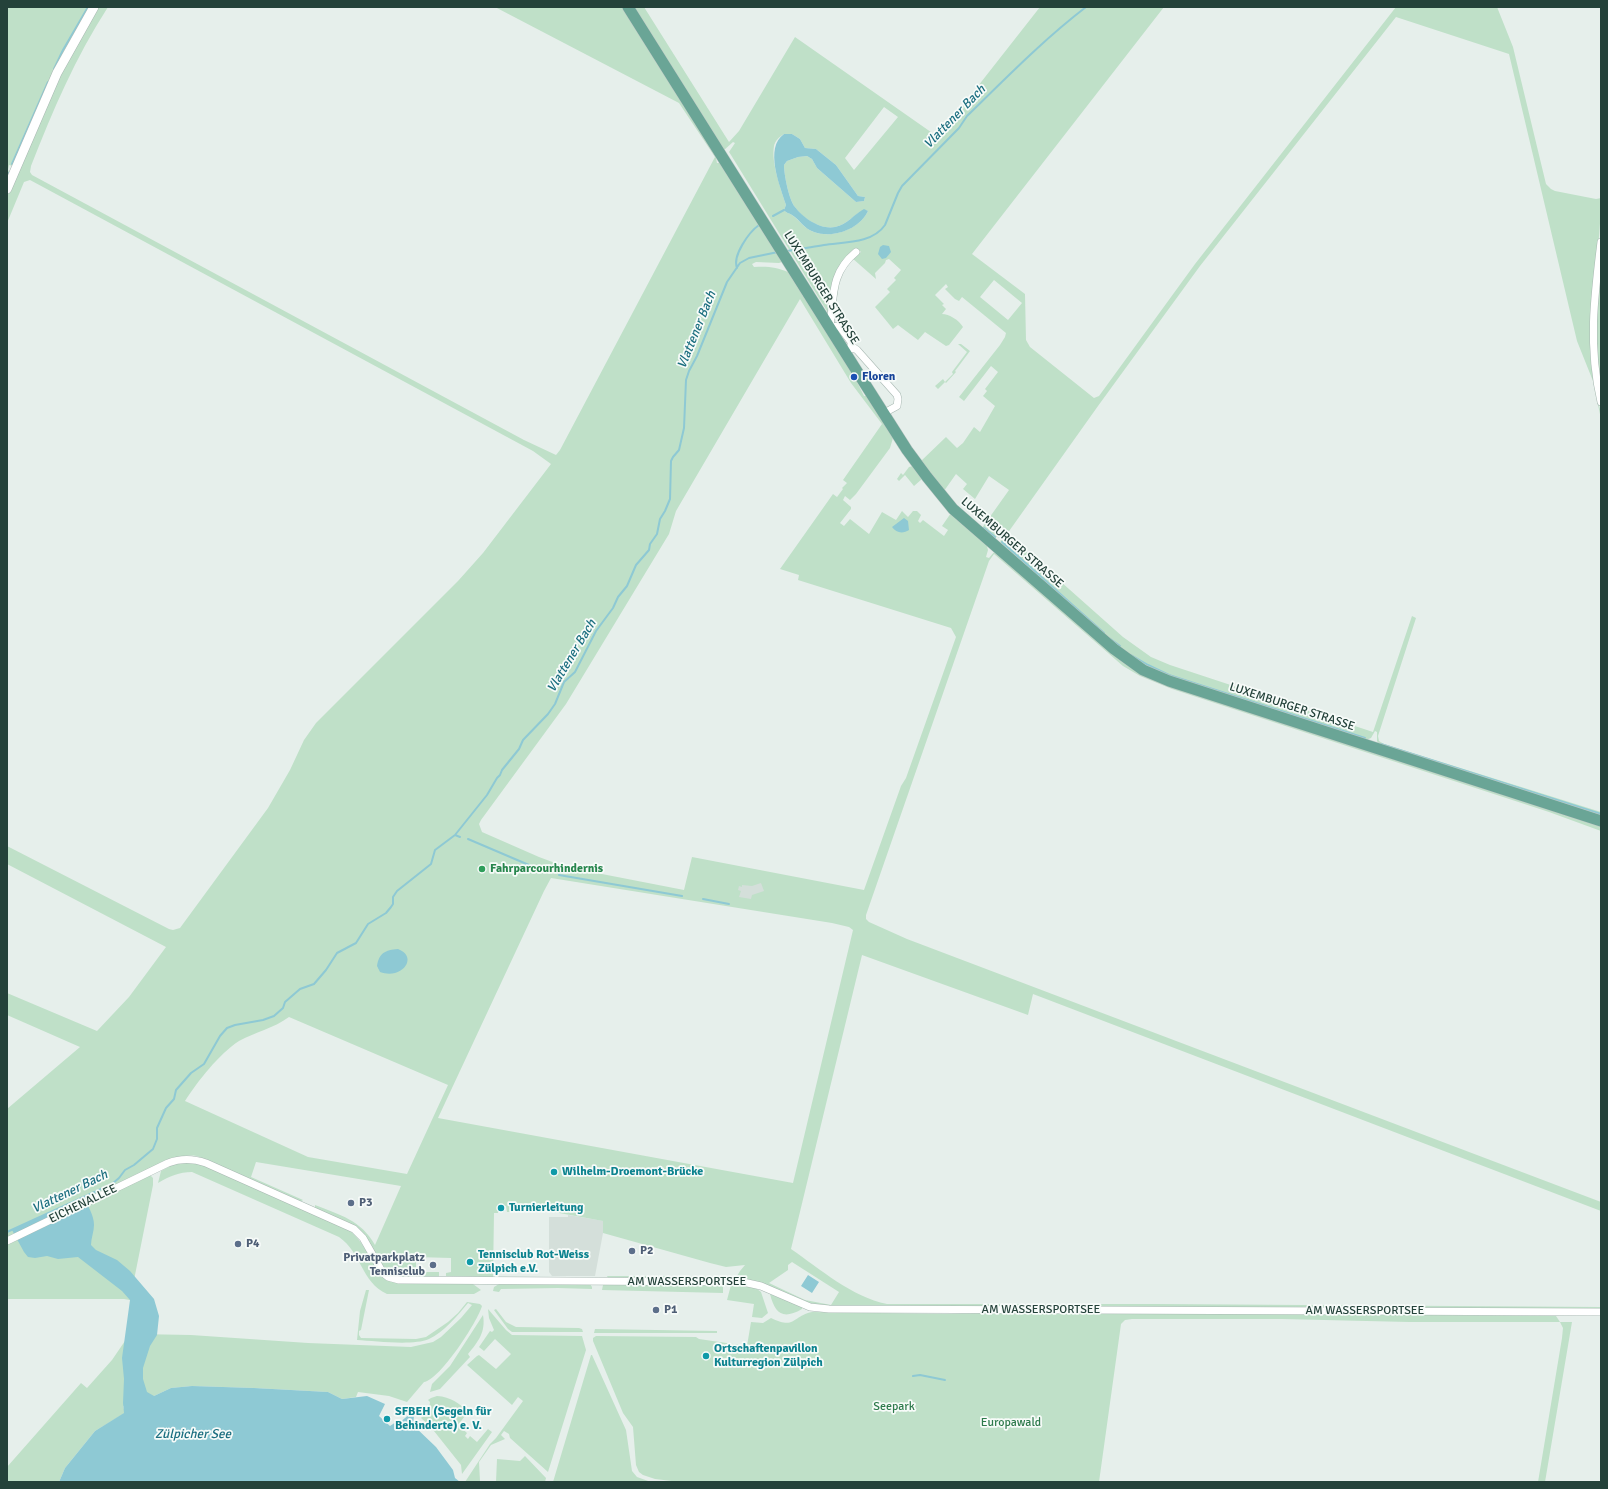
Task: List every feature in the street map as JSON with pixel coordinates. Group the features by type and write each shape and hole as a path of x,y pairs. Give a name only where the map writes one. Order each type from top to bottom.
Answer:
{"main road":[{"name":"LUXEMBURGER STRASSE","path":"628,7 786,258 847,351 915,461 953,508 1114,649 1143,670 1162,678 1601,821"}],"street":[{"path":"7,189 57,73 94,7"},
{"path":"1601,242 1594,308 1593,341 1594,368 1601,402"},
{"path":"830,327 834,294 839,271 846,261 856,252"},
{"path":"847,351 854,348 857,350 897,396 897,406 884,413"},
{"name":"EICHENALLEE","path":"7,1240 158,1168 184,1158 200,1161 348,1226 360,1234 381,1271 388,1278 406,1280 487,1281"},
{"name":"AM WASSERSPORTSEE","path":"487,1281 743,1282 761,1286 810,1307 829,1309 1601,1312"}],"shaded area":[{"path":"731,865 776,874 770,906 726,898"},
{"path":"568,1215 604,1221 595,1276 552,1276 549,1272 549,1217 568,1217"}],"green space":[{"path":"7,7 91,7 13,166 9,165 8,170 10,173 7,181"},
{"path":"97,7 108,7 85,45 56,105 31,166 30,172 32,175 524,440 556,455 715,157 679,103 495,7 624,7 717,157 717,163 720,163 782,262 756,262 752,264 754,267 772,267 788,272 853,374 864,396 866,396 874,405 893,438 890,448 856,494 850,500 845,496 843,500 851,507 851,509 840,523 844,526 850,519 869,534 882,512 896,520 902,511 908,517 913,511 917,511 921,515 918,521 920,523 923,520 944,536 948,530 942,526 951,513 986,543 988,550 986,557 989,558 995,551 1123,661 1601,825 1601,831 1549,812 1172,689 1140,676 1123,666 994,554 989,561 866,915 866,919 869,922 907,939 1601,1202 1601,1211 1033,994 1028,1015 862,955 791,1249 849,1289 887,1304 1601,1307 1601,1310 829,1307 812,1304 765,1284 737,1276 745,1265 726,1267 710,1263 603,1233 603,1221 532,1208 530,1211 519,1211 517,1205 513,1204 515,1212 507,1212 506,1206 498,1205 498,1213 494,1213 493,1277 446,1276 446,1273 451,1272 451,1258 416,1257 416,1272 439,1272 439,1278 398,1278 386,1273 366,1238 315,1208 315,1205 349,1219 363,1230 375,1245 401,1186 256,1162 251,1177 303,1200 300,1202 197,1156 176,1158 156,1165 7,1238 7,1109 80,1047 7,1015 7,993 97,1031 129,997 166,947 7,864 7,846 169,929 173,930 180,928 268,808 290,770 304,740 316,723 458,581 483,553 551,464 533,451 30,180 24,182 7,223 7,197 9,191 55,84","holes":["800,299 851,383 882,424 843,480 847,483 842,488 843,489 837,497 833,494 780,569 799,575 798,580 951,628 956,637 864,890 692,857 684,890 566,867 482,832 479,824 481,820 566,704 669,534 676,511","551,878 832,923 849,927 853,930 793,1183 438,1118","761,883 764,891 752,895 751,899 739,897 741,891 738,890 739,886 752,886","289,1017 448,1085 407,1174 308,1157 185,1101 209,1068 231,1046","792,1262 839,1292 831,1305 805,1300 769,1283 788,1270 788,1265"]},
{"path":"632,7 644,7 729,142 739,131 795,37 938,137 1040,7 1164,7 972,254 1025,294 1026,340 1030,347 1094,398 1099,396 1195,264 1396,7 1497,7 1513,47 1546,184 1555,191 1596,199 1601,198 1601,216 1590,323 1590,350 1601,419 1593,381 1577,341 1509,54 1396,17 1200,266 1007,534 1123,637 1151,657 1170,665 1373,732 1412,616 1416,618 1378,736 1379,741 1384,744 1601,812 1601,818 1380,746 1377,741 1377,732 1375,731 1371,738 1364,741 1171,678 1140,663 1122,652 1000,544 1001,539 998,537 992,537 982,528 1009,490 989,476 975,499 963,489 967,484 956,474 944,491 920,462 946,437 957,448 963,443 974,427 980,432 995,406 983,396 987,391 985,389 998,372 991,366 964,401 959,397 1000,345 1006,333 962,297 959,301 955,299 945,289 948,287 946,284 935,295 944,304 942,305 946,309 942,314 954,318 963,327 949,345 946,346 925,332 918,340 898,325 893,329 875,307 890,292 887,289 896,280 894,278 901,270 889,259 886,260 875,273 876,279 852,258 861,252 858,249 844,261 835,277 832,290 830,316 729,152 735,143 733,142 723,151","holes":["884,107 898,117 854,170 845,158","784,134 792,134 800,139 805,148 816,149 836,165 858,196 865,197 864,201 856,202 817,168 812,159 807,156 798,157 787,161 784,165 789,193 793,204 798,211 807,219 824,227 839,226 864,210 868,211 859,223 845,231 821,234 808,229 784,210 786,205 777,176 773,153 775,142","994,280 1022,303 1008,320 980,297"]},
{"path":"851,259 841,273 834,313 837,282 842,270"},
{"path":"1601,264 1601,388 1597,359 1596,318"},
{"path":"958,344 961,344 970,351 955,371 956,372 946,383 945,382 953,374 952,372 967,352"},
{"path":"943,379 945,382 938,389 935,386"},
{"path":"913,466 922,479 914,486 905,475 899,481 897,479 901,473 903,475 909,467"},
{"path":"176,1163 198,1163 350,1231 361,1243 379,1271 391,1282 473,1284 481,1290 474,1294 387,1294 378,1289 366,1275 353,1251 339,1237 192,1172 175,1175 158,1183 161,1171"},
{"path":"150,1175 153,1178 153,1185 130,1300 7,1299 7,1244"},
{"path":"607,1276 734,1276 732,1278 608,1278"},
{"path":"499,1284 590,1284 592,1289 501,1289 499,1292 493,1291 494,1287"},
{"path":"603,1285 723,1285 723,1293 602,1290"},
{"path":"731,1285 746,1286 758,1289 761,1292 768,1313 762,1318 752,1317 754,1304 727,1300"},
{"path":"366,1290 369,1290 361,1330 359,1331 361,1338 416,1339 426,1337 448,1322 467,1302 480,1304 482,1306 474,1324 458,1349 431,1379 424,1382 407,1402 389,1396 358,1392 356,1397 342,1399 328,1392 192,1386 171,1388 154,1396 123,1406 125,1413 95,1431 65,1468 59,1482 7,1482 7,1467 81,1383 87,1388 112,1360 127,1338 137,1334 191,1335 308,1343 411,1347 433,1342 441,1337 472,1305 468,1303 445,1328 429,1339 404,1343 357,1340 360,1311"},
{"path":"770,1294 802,1307 802,1309 790,1314 781,1313 774,1306"},
{"path":"488,1309 512,1335 582,1336 586,1350 548,1472 510,1438 509,1434 504,1431 501,1435 505,1439 491,1445 479,1462 480,1481 486,1482 465,1482 490,1444 523,1401 518,1397 512,1405 467,1365 479,1355 496,1369 511,1354 495,1339 484,1351 479,1347 490,1331 492,1332 494,1330 489,1318"},
{"path":"496,1309 506,1322 516,1327 579,1328 582,1329 583,1332 512,1332 494,1310"},
{"name":"Seepark","path":"1115,1310 1172,1313 1556,1316 1560,1322 1409,1322 1282,1319 1125,1320 1121,1324 1099,1482 680,1482 655,1479 639,1472 636,1465 633,1427 623,1413 593,1341 593,1338 596,1336 696,1337 699,1339 747,1346 751,1322 763,1323 771,1318 785,1323 812,1312 946,1314"},
{"path":"483,1315 484,1321 482,1332 478,1341 468,1354 470,1357 440,1389 430,1392 432,1384 450,1366"},
{"path":"1560,1322 1572,1322 1545,1482 1538,1482 1562,1338 1563,1328"},
{"path":"595,1329 717,1331 717,1333 594,1333"},
{"path":"591,1355 626,1430 632,1471 637,1477 651,1482 553,1482"},
{"path":"437,1396 454,1401 468,1412 458,1425 467,1433 465,1436 468,1439 470,1436 477,1442 488,1429 492,1432 462,1474 461,1465 430,1426 421,1418 429,1409 430,1402 428,1400"},
{"path":"525,1456 546,1478 545,1482 496,1482 497,1459 520,1461"}],"water":[{"path":"784,134 792,134 800,139 805,148 816,149 836,165 858,196 865,197 864,201 856,202 817,168 812,159 807,156 798,157 787,161 784,165 789,193 793,204 798,211 807,219 818,225 824,227 835,227 847,222 864,209 868,211 859,223 845,231 821,234 807,229 795,217 784,210 786,205 777,178 774,158 778,140"},
{"path":"883,245 889,246 891,252 886,258 882,259 878,254 880,247"},
{"path":"904,518 908,521 909,530 902,532 896,531 892,527"},
{"path":"398,949 407,957 405,966 395,973 388,974 380,972 377,966 381,955 386,951"},
{"name":"Zülpicher See","path":"84,1197 94,1222 91,1245 96,1250 117,1260 130,1271 154,1299 159,1316 157,1335 150,1346 143,1368 143,1379 147,1392 154,1396 171,1388 192,1386 328,1392 342,1399 367,1396 385,1404 379,1416 390,1426 396,1422 399,1423 411,1413 414,1416 413,1425 436,1447 453,1470 455,1478 460,1482 59,1482 65,1468 95,1431 124,1413 124,1379 122,1358 130,1300 122,1291 78,1257 58,1259 47,1256 35,1258 28,1257 12,1230"},
{"path":"808,1275 819,1282 812,1293 801,1286"}],"waterway":[{"path":"54,69 63,50 88,7"},
{"name":"Vlattener Bach","path":"786,251 857,241 873,236 885,225 902,186 959,128 967,116 1039,46 1086,7"},
{"path":"12,164 48,82"},
{"path":"773,216 784,210"},
{"path":"737,268 737,257 742,245 759,225"},
{"name":"Vlattener Bach","path":"7,1232 112,1184 125,1170 134,1165 153,1149 157,1139 157,1128 166,1108 174,1099 176,1090 191,1073 204,1064 220,1036 227,1028 274,1016 283,1008 285,1002 300,989 314,984 326,970 337,953 356,943 368,924 386,913 393,904 393,897 397,891 431,864 435,850 455,835 487,795 502,770 519,749 523,740 548,714 555,704 564,682 575,672 596,631 627,586 636,565 649,550 650,544 657,534 660,519 670,499 671,461 679,450 684,428 686,380 727,282 740,263 749,258 778,252"},
{"path":"984,528 995,537"},
{"path":"1002,542 1104,633"},
{"path":"1109,638 1120,646"},
{"path":"1131,655 1169,675 1365,738"},
{"path":"1381,744 1601,814"},
{"name":"Vlattener Bach","path":"455,835 460,837"},
{"path":"468,839 543,871 547,871"},
{"path":"559,875 682,896"},
{"path":"703,899 729,904"},
{"path":"913,1376 920,1375 945,1380"}],"place":[{"name":"Floren","path":"854,377"},
{"name":"Fahrparcourhindernis","path":"482,869"},
{"name":"Wilhelm-Droemont-Brücke","path":"554,1172"},
{"name":"P3","path":"351,1203"},
{"name":"Turnierleitung","path":"501,1208"},
{"name":"P4","path":"238,1244"},
{"name":"P2","path":"632,1251"},
{"name":"Tennisclub Rot-Weiss Zülpich e.V.","path":"470,1262"},
{"name":"Privatparkplatz Tennisclub","path":"433,1265"},
{"name":"P1","path":"656,1310"},
{"name":"Ortschaftenpavillon Kulturregion Zülpich","path":"706,1356"},
{"name":"SFBEH (Segeln für Behinderte) e. V.","path":"387,1419"}],"park label":[{"name":"Europawald","path":"1011,1423"}]}
